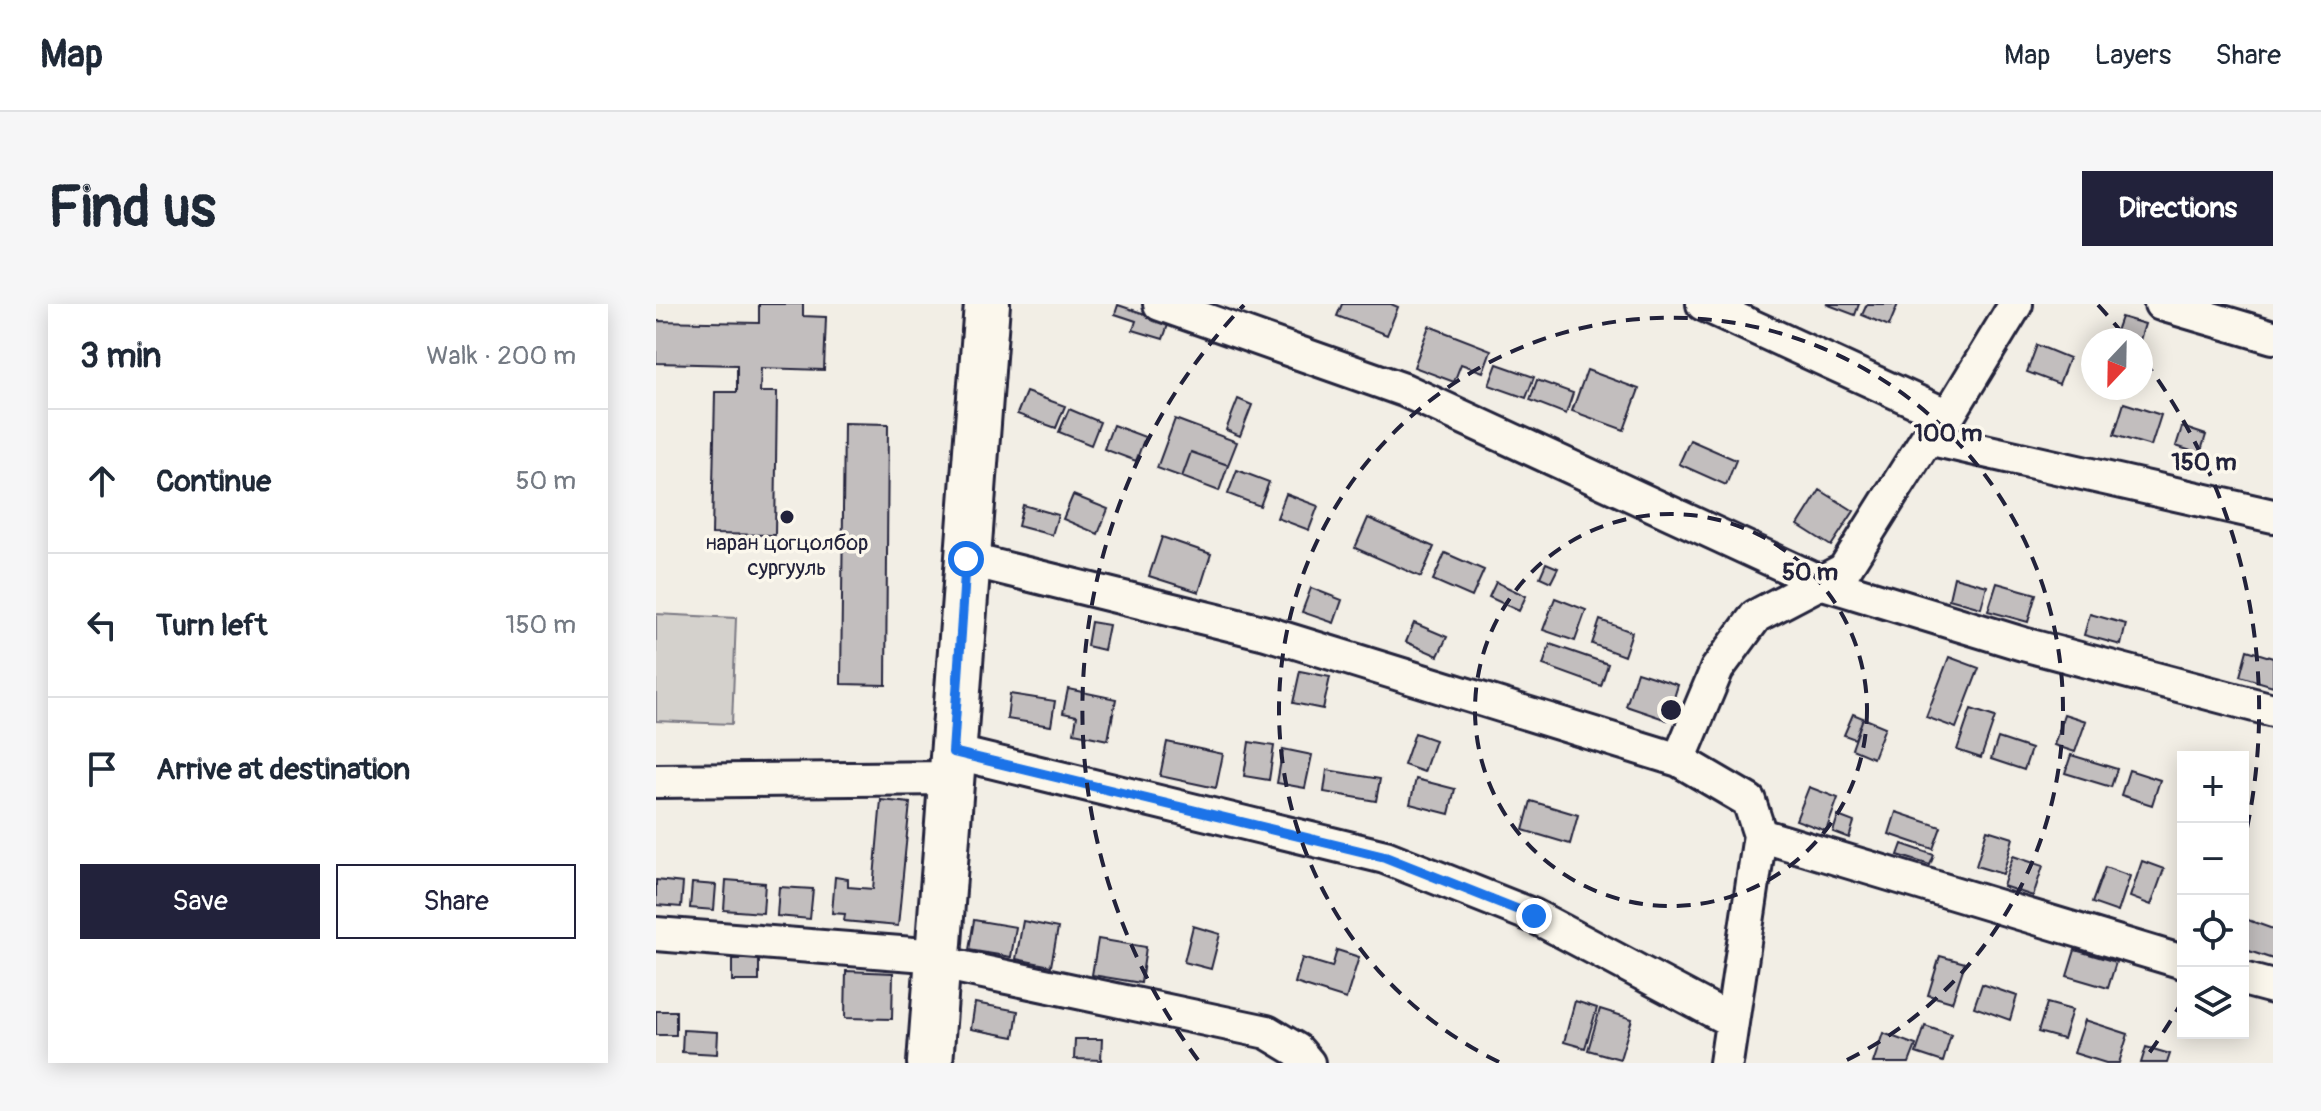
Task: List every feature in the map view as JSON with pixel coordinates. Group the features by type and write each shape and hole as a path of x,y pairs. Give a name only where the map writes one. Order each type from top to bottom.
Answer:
{"street":[{"path":"930,1063 987,304"},
{"path":"1160,304 1404,390 1820,582 2023,644 2273,710"},
{"path":"1703,304 1937,427 2273,516"},
{"path":"1679,760 1717,669 1756,616 1844,570 2016,304"},
{"path":"2161,304 2273,337"},
{"path":"966,559 1266,633 1679,760 1749,801 1760,835 1726,1063"},
{"path":"656,781 952,765 1385,857 1534,916 1732,1021"},
{"path":"1760,835 2177,960"},
{"path":"656,934 938,959 1267,1032 1297,1050 1308,1063"},
{"path":"2249,981 2273,987"}],"shaded area":[{"path":"656,614 736,618 732,724 656,721"}],"building":[{"path":"759,304 803,304 803,316 826,317 824,370 761,368 760,392 777,392 775,535 712,534 715,392 737,392 737,365 656,363 656,321 759,323"},
{"path":"1342,304 1391,304 1398,307 1387,335 1337,316"},
{"path":"1826,304 1859,304 1855,315"},
{"path":"1867,304 1898,304 1889,326 1862,315"},
{"path":"1118,305 1169,322 1163,339 1133,330 1136,321 1115,314"},
{"path":"2121,317 2145,324 2144,328 2117,328"},
{"path":"1429,326 1491,350 1483,372 1461,364 1454,382 1414,367"},
{"path":"2037,345 2069,358 2059,384 2027,372"},
{"path":"1497,364 1534,377 1526,398 1489,385"},
{"path":"1587,370 1639,389 1624,430 1572,411"},
{"path":"1537,380 1573,393 1566,414 1530,400"},
{"path":"1026,392 1065,406 1056,428 1017,414"},
{"path":"1238,399 1252,405 1240,436 1226,430"},
{"path":"2124,403 2161,415 2151,446 2114,435"},
{"path":"1069,409 1100,422 1091,445 1059,432"},
{"path":"1175,419 1237,442 1228,465 1191,452 1182,477 1157,468"},
{"path":"844,423 888,424 886,685 841,684"},
{"path":"1113,425 1145,437 1136,461 1104,449"},
{"path":"2182,427 2206,435 2200,454 2176,446"},
{"path":"1690,440 1736,460 1726,485 1679,464"},
{"path":"1191,452 1228,465 1219,491 1182,477"},
{"path":"1237,470 1269,482 1260,506 1228,494"},
{"path":"1820,490 1854,511 1831,546 1798,525"},
{"path":"1286,494 1318,506 1309,530 1277,518"},
{"path":"1073,495 1108,509 1098,534 1063,519"},
{"path":"1023,505 1058,515 1052,535 1018,526"},
{"path":"1368,518 1434,547 1421,577 1355,548"},
{"path":"1162,537 1211,554 1199,592 1149,576"},
{"path":"1445,553 1484,570 1472,597 1433,580"},
{"path":"1546,563 1558,568 1551,582 1540,577"},
{"path":"1954,577 1987,586 1981,608 1949,599"},
{"path":"1496,582 1526,596 1519,611 1489,597"},
{"path":"1997,583 2036,594 2028,622 1988,611"},
{"path":"1311,588 1342,600 1334,623 1302,612"},
{"path":"1555,598 1586,610 1575,641 1543,630"},
{"path":"2090,614 2126,624 2121,645 2084,635"},
{"path":"1600,620 1632,632 1624,656 1592,644"},
{"path":"1091,622 1109,625 1104,650 1087,646"},
{"path":"1414,623 1447,637 1438,656 1406,642"},
{"path":"1550,644 1608,664 1601,686 1543,665"},
{"path":"2247,650 2273,658 2273,686 2240,676"},
{"path":"1949,657 1979,668 1956,728 1926,717"},
{"path":"1300,671 1330,677 1323,709 1293,703"},
{"path":"1637,672 1678,685 1667,720 1626,706"},
{"path":"1068,689 1116,699 1108,740 1074,733 1077,716 1063,713"},
{"path":"1010,694 1055,701 1051,726 1007,719"},
{"path":"1971,709 1995,717 1981,758 1957,750"},
{"path":"1853,714 1863,718 1855,739 1844,735"},
{"path":"2064,714 2086,721 2075,752 2054,745"},
{"path":"1863,718 1885,727 1873,758 1852,749"},
{"path":"1415,733 1435,740 1424,772 1404,765"},
{"path":"1998,738 2031,749 2024,770 1991,759"},
{"path":"1167,742 1223,754 1216,788 1160,776"},
{"path":"1249,742 1274,746 1269,780 1244,776"},
{"path":"1283,749 1312,755 1305,788 1277,783"},
{"path":"2071,755 2117,769 2111,787 2065,773"},
{"path":"1327,770 1380,779 1376,801 1324,792"},
{"path":"2129,770 2160,780 2152,805 2121,795"},
{"path":"1416,779 1455,789 1449,814 1410,804"},
{"path":"1809,787 1838,798 1826,831 1796,820"},
{"path":"881,800 910,803 898,926 844,921 845,914 832,913 835,877 848,879 848,887 873,889"},
{"path":"1531,801 1578,815 1570,844 1523,830"},
{"path":"1896,812 1941,827 1933,849 1889,834"},
{"path":"1838,816 1854,822 1849,838 1833,832"},
{"path":"1987,830 2013,838 2003,874 1976,866"},
{"path":"1902,844 1934,855 1930,865 1898,855"},
{"path":"2013,856 2043,866 2033,896 2003,886"},
{"path":"2142,861 2164,869 2151,905 2130,897"},
{"path":"2105,867 2130,876 2118,912 2092,903"},
{"path":"656,880 683,883 681,907 656,905"},
{"path":"726,880 765,883 763,913 724,910"},
{"path":"692,883 716,885 714,910 690,908"},
{"path":"779,887 813,889 810,919 777,916"},
{"path":"974,920 1016,927 1011,957 969,950"},
{"path":"2249,920 2273,929 2273,959 2249,951"},
{"path":"1023,921 1058,928 1051,966 1016,959"},
{"path":"1193,926 1220,934 1211,969 1184,962"},
{"path":"1098,939 1146,947 1141,983 1092,975"},
{"path":"1337,950 1359,957 1346,999 1295,983 1302,958 1332,967"},
{"path":"2075,950 2116,962 2108,988 2067,976"},
{"path":"1940,956 1965,963 1952,1002 1928,995"},
{"path":"732,959 759,959 759,981 732,981"},
{"path":"846,971 893,973 892,1019 845,1018"},
{"path":"1982,984 2017,996 2010,1020 1974,1007"},
{"path":"1575,1001 1597,1008 1585,1048 1564,1042"},
{"path":"975,1003 1018,1011 1014,1037 971,1029"},
{"path":"2047,1003 2072,1010 2063,1039 2038,1032"},
{"path":"1600,1009 1632,1019 1620,1059 1588,1050"},
{"path":"656,1011 676,1011 676,1035 656,1035"},
{"path":"2085,1020 2128,1034 2119,1063 2106,1063 2074,1053"},
{"path":"1925,1026 1951,1035 1943,1062 1916,1053"},
{"path":"683,1030 718,1032 717,1054 682,1052"},
{"path":"1883,1033 1916,1045 1909,1063 1873,1063"},
{"path":"1075,1039 1102,1039 1101,1060 1074,1059"},
{"path":"2146,1047 2170,1054 2167,1063 2141,1063"}],"place":[{"name":"наран цогцолбор сургууль","path":"787,517"}],"route":[{"path":"966,559 953,752 1385,857 1534,916"}]}
